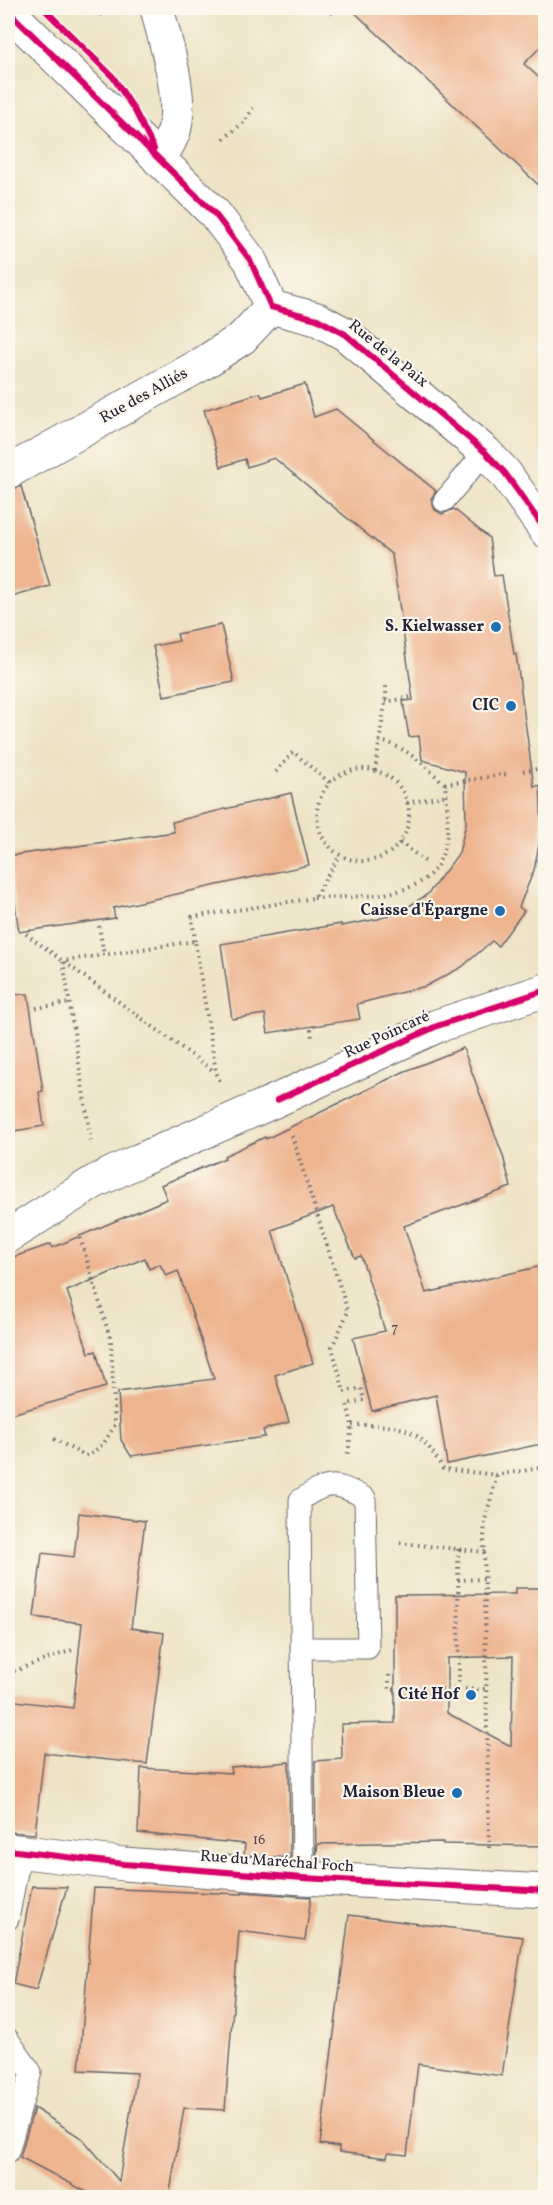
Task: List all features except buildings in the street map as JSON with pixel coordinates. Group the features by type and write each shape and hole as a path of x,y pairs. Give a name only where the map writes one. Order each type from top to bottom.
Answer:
{"street":[{"path":"157,8 175,89 176,120 173,132 159,160"},
{"path":"8,11 215,214 250,260 272,307"},
{"name":"Rue de la Paix","path":"272,307 317,319 345,334 485,452 505,473 546,531"},
{"name":"Rue des Alliés","path":"8,472 202,364 242,338 272,307"},
{"name":"Rue Poincaré","path":"8,1236 94,1182 140,1160 278,1100 437,1026 546,990"},
{"name":"Rue du Maréchal Foch","path":"14,1850 124,1864 303,1878 546,1891"}],"lane":[{"path":"444,501 485,452"},
{"path":"301,1648 368,1648 365,1498 343,1486 319,1487 300,1500 301,1648 303,1878"},
{"path":"8,1918 14,1850"},
{"path":"8,2039 31,2072 8,2152"}],"path":[{"path":"93,8 97,16 122,8"},
{"path":"328,8 334,17"},
{"path":"224,139 244,122 252,108"},
{"path":"375,771 386,684"},
{"path":"385,702 411,697"},
{"path":"26,934 216,1072 192,917 314,898 381,896 413,888 435,868 447,841 445,784 408,752 393,744 379,741"},
{"path":"276,771 293,752 330,783"},
{"path":"523,771 546,768"},
{"path":"363,769 375,771 395,783 406,803 409,816 400,842 390,852 366,861 352,860 340,855 329,846 321,835 317,822 321,795 330,783 351,771 363,769"},
{"path":"445,784 507,774"},
{"path":"406,803 447,795"},
{"path":"400,842 427,863"},
{"path":"314,898 340,855"},
{"path":"8,920 15,926"},
{"path":"99,926 104,955"},
{"path":"63,961 195,941"},
{"path":"63,961 91,1144"},
{"path":"36,1008 70,1003"},
{"path":"290,1130 348,1312 332,1347 344,1392 361,1388 364,1400 347,1404 352,1425 393,1425 402,1428 419,1437 432,1449 443,1469 497,1475 546,1467"},
{"path":"54,1439 85,1456 104,1443 115,1425 111,1341 77,1229"},
{"path":"489,1851 485,1520 497,1475"},
{"path":"414,1544 485,1552"},
{"path":"458,1549 459,1689"},
{"path":"458,1580 486,1579"},
{"path":"8,1603 13,1607 8,1670 14,1671 75,1648"},
{"path":"368,1648 368,1663 388,1664 389,1689 487,1689"}],"cycle path":[{"path":"43,8 113,77 135,111 154,149"},
{"path":"8,11 215,214 250,260 271,307 317,319 345,334 485,452 505,473 546,531"},
{"path":"277,1100 437,1026 546,990"},
{"path":"8,1850 124,1864 303,1878 546,1891"}],"place":[{"name":"S. Kielwasser","path":"496,627"},
{"name":"CIC","path":"511,706"},
{"name":"Caisse d'Épargne","path":"500,911"},
{"name":"Cité Hof","path":"471,1695"},
{"name":"Maison Bleue","path":"457,1793"}]}
